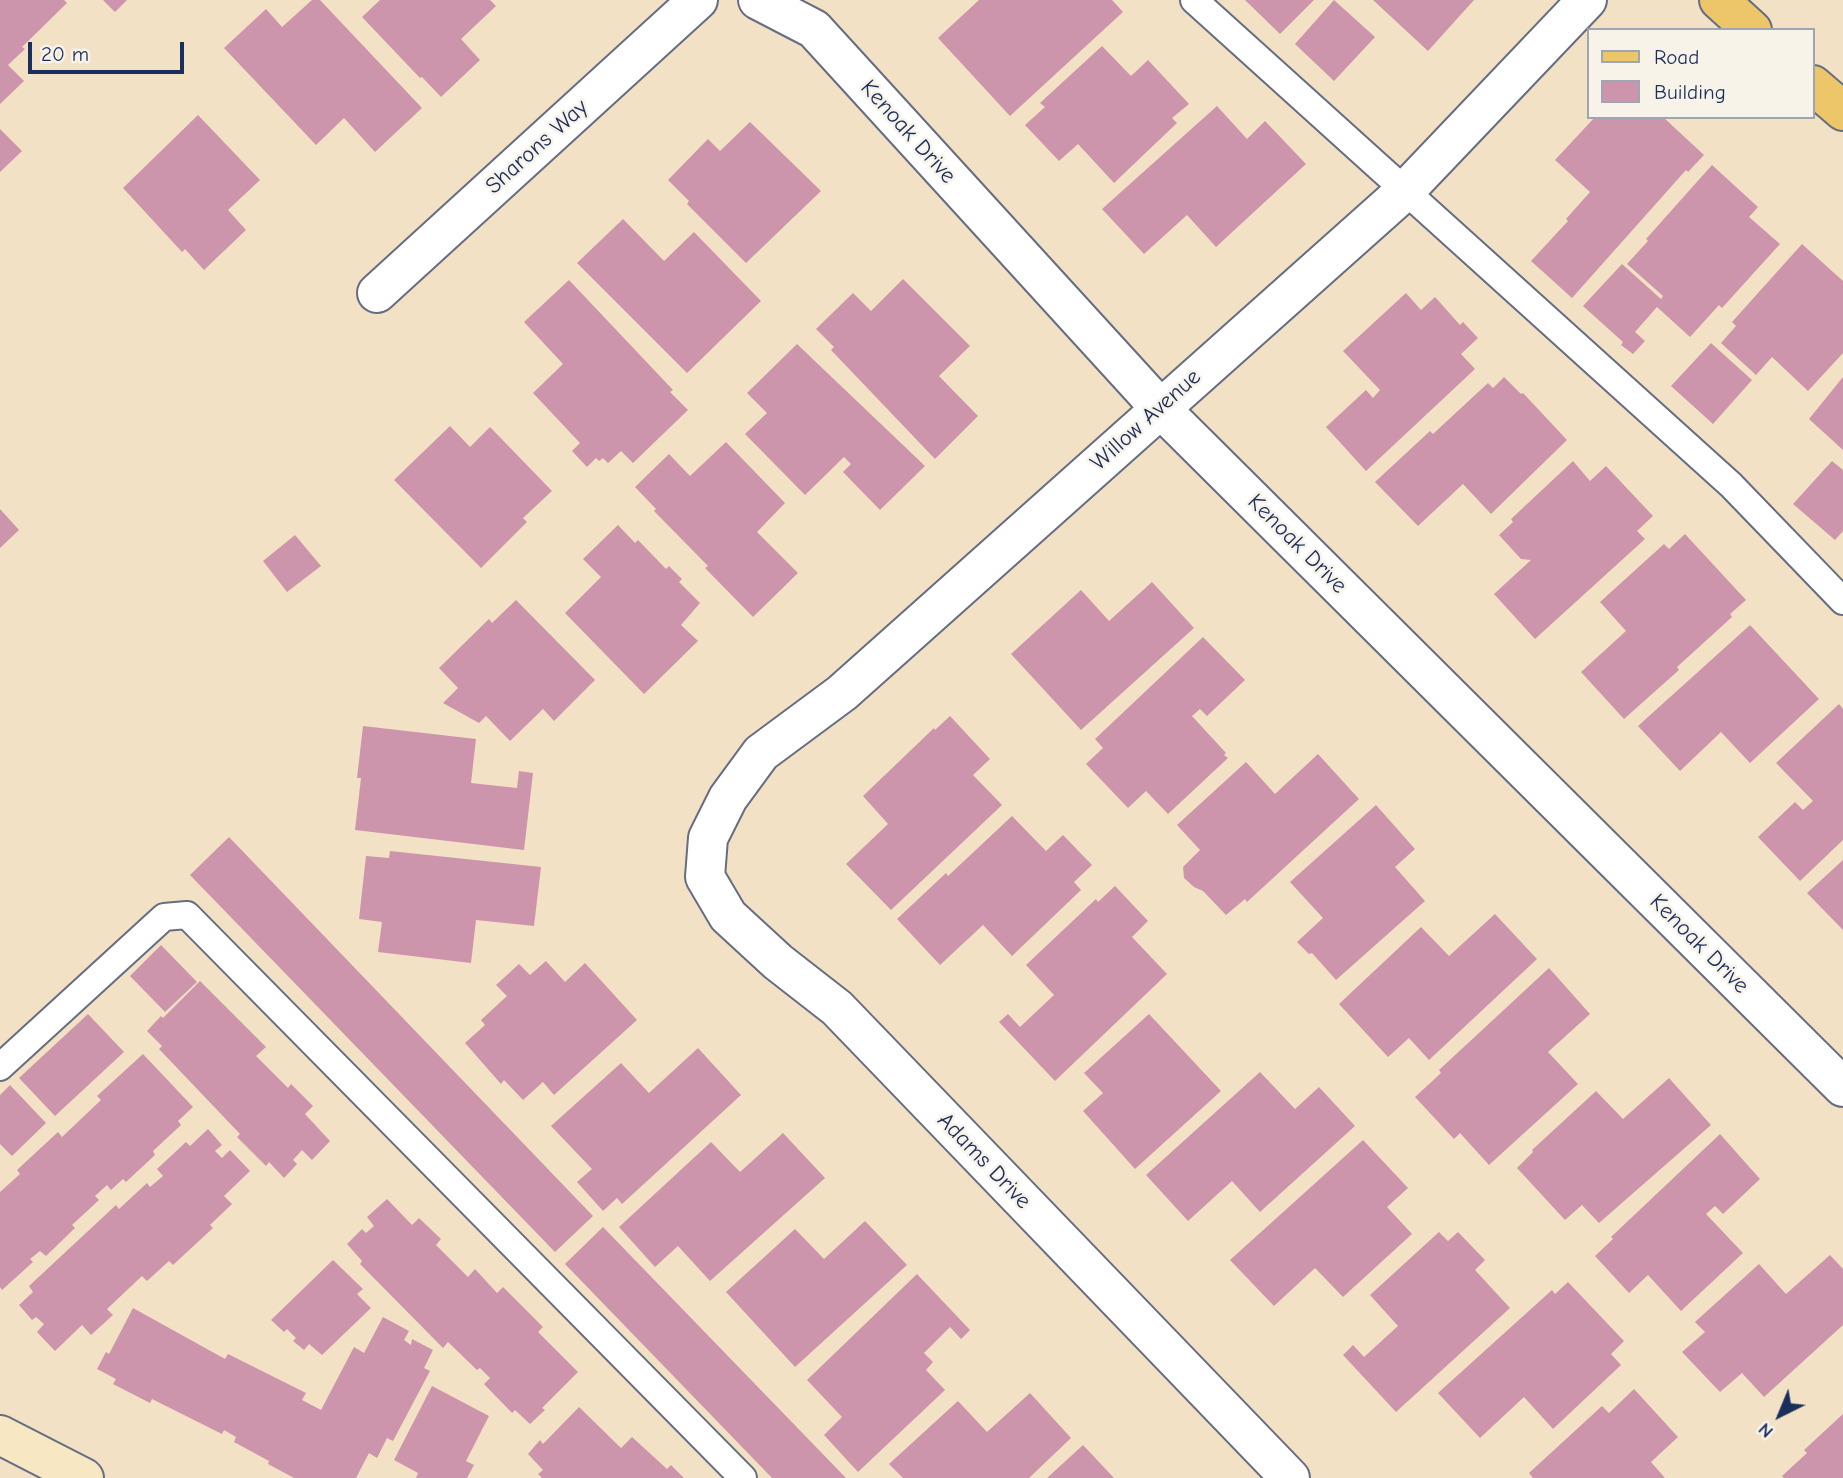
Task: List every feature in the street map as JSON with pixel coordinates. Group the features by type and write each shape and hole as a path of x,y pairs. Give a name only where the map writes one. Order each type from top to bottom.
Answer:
{"main road":[{"path":"1718,0 1750,28"},
{"path":"1815,87 1843,111"},
{"path":"0,1435 59,1474"}],"street":[{"name":"Sharons Way","path":"377,293 698,0"},
{"name":"Kenoak Drive","path":"758,0 814,29 1160,408 1843,1087"},
{"name":"Willow Avenue","path":"708,838 728,797 761,752 842,693 1406,190 1587,0"},
{"name":"Adams Drive","path":"708,838 705,877 728,916 778,962 837,1008 1290,1478"}],"lane":[{"path":"1194,0 1731,485 1843,601"},
{"path":"0,1067 164,917 187,915 743,1478"}],"building":[{"path":"0,0 64,0 67,3 22,47 25,49 8,65 24,81 0,104"},
{"path":"103,0 127,0 115,12"},
{"path":"312,0 320,0 422,108 375,152 344,118 316,145 224,48 266,9 282,27"},
{"path":"380,0 490,0 496,6 461,39 480,60 441,97 362,17"},
{"path":"979,0 1112,0 1123,12 1010,116 938,38"},
{"path":"1245,0 1314,0 1280,34"},
{"path":"1334,0 1375,37 1334,81 1295,44"},
{"path":"1373,0 1474,0 1428,51"},
{"path":"1102,46 1131,76 1148,60 1189,104 1172,118 1177,123 1114,183 1078,144 1059,161 1025,125 1045,107 1040,103"},
{"path":"1217,106 1247,139 1265,121 1306,164 1216,247 1187,215 1144,254 1102,209"},
{"path":"198,115 260,180 228,210 246,230 204,270 185,249 182,252 123,188"},
{"path":"1593,119 1665,119 1704,155 1688,172 1686,170 1572,298 1531,261 1568,221 1566,219 1590,192 1555,160"},
{"path":"750,122 821,191 746,263 687,204 689,201 668,180 708,139 720,151"},
{"path":"0,129 22,151 0,172"},
{"path":"1712,165 1758,207 1749,217 1780,244 1722,308 1719,305 1690,337 1657,307 1635,332 1645,341 1633,354 1583,306 1622,264 1661,299 1663,296 1627,264"},
{"path":"623,219 664,261 694,232 761,301 687,373 577,263"},
{"path":"1802,244 1843,281 1843,353 1808,391 1772,357 1756,375 1721,343 1736,326 1732,322"},
{"path":"903,279 970,346 939,376 978,416 935,459 831,350 834,347 816,329 853,293 871,311"},
{"path":"569,280 673,390 670,392 688,410 633,463 621,451 608,463 603,458 599,461 596,458 587,467 572,451 580,443 533,393 563,364 524,322"},
{"path":"1406,293 1421,310 1435,297 1460,325 1463,322 1478,338 1461,354 1475,369 1366,471 1326,427 1366,390 1373,398 1380,390 1343,351"},
{"path":"1711,343 1752,380 1713,424 1671,386"},
{"path":"797,344 925,466 880,510 843,472 851,464 844,457 805,495 745,434 767,413 747,393"},
{"path":"1504,377 1523,393 1567,440 1491,514 1463,484 1418,526 1375,482 1430,431 1433,434 1488,383 1493,388"},
{"path":"1843,377 1843,450 1809,419"},
{"path":"450,426 470,447 490,427 552,491 523,518 527,522 481,568 394,480"},
{"path":"726,442 785,503 757,532 798,573 753,617 705,568 708,566 654,511 656,509 635,487 669,454 690,476"},
{"path":"1573,461 1590,481 1606,466 1653,516 1637,531 1645,539 1535,639 1494,594 1531,560 1521,559 1499,535 1513,522 1511,519"},
{"path":"1832,461 1843,470 1843,531 1835,540 1793,504"},
{"path":"0,509 19,530 0,548"},
{"path":"618,525 635,543 638,540 666,569 669,566 682,579 679,582 700,603 681,625 698,641 644,694 565,613 601,577 583,559"},
{"path":"1685,534 1746,600 1730,614 1732,617 1677,667 1679,670 1624,719 1581,672 1626,631 1600,602 1664,544 1669,549"},
{"path":"295,535 321,566 287,592 263,561"},
{"path":"1152,582 1194,628 1081,730 1011,654 1081,590 1109,621"},
{"path":"516,600 595,680 554,721 543,709 510,741 486,716 479,723 443,703 458,688 439,668 489,619 492,623"},
{"path":"1750,625 1819,699 1750,763 1721,732 1680,771 1638,726"},
{"path":"1203,637 1245,680 1207,716 1200,709 1192,716 1228,758 1168,814 1146,791 1128,808 1086,764 1103,748 1095,739"},
{"path":"1839,704 1843,709 1843,840 1800,881 1758,837 1795,802 1803,810 1813,801 1776,763"},
{"path":"950,716 990,759 973,775 1002,805 891,910 846,864 888,824 863,796"},
{"path":"363,726 476,739 471,783 517,788 519,771 533,773 524,850 355,830"},
{"path":"1318,754 1359,799 1247,902 1245,899 1226,915 1203,891 1184,878 1183,867 1200,850 1177,825 1246,762 1275,794"},
{"path":"1376,805 1415,849 1395,867 1425,901 1336,980 1312,953 1309,954 1297,942 1323,918 1290,882"},
{"path":"1012,816 1046,851 1063,835 1092,865 1074,882 1081,890 1012,956 983,925 940,965 897,919"},
{"path":"229,837 593,1216 555,1252 190,875"},
{"path":"390,851 541,867 534,926 476,920 471,963 378,952 382,922 359,919 366,856 389,858"},
{"path":"1843,860 1843,930 1807,893"},
{"path":"1115,886 1148,921 1132,937 1167,974 1055,1081 999,1022 1008,1014 1020,1027 1054,995 1026,965 1096,899 1098,902"},
{"path":"1495,914 1537,959 1429,1060 1409,1038 1388,1057 1339,1004 1421,927 1449,956"},
{"path":"161,945 197,982 165,1012 130,976"},
{"path":"546,961 565,982 585,963 637,1020 554,1095 543,1082 523,1100 504,1080 501,1084 465,1043 485,1025 481,1020 507,996 496,985 519,964 530,975"},
{"path":"1549,968 1590,1014 1548,1052 1578,1084 1489,1165 1460,1133 1454,1139 1415,1097 1441,1073 1439,1070"},
{"path":"200,981 266,1047 256,1056 288,1088 291,1084 313,1106 305,1114 330,1141 312,1160 302,1150 293,1160 297,1164 284,1178 269,1162 266,1166 237,1137 240,1134 159,1049 162,1046 147,1031"},
{"path":"88,1014 124,1052 55,1116 19,1078"},
{"path":"1149,1014 1221,1091 1135,1169 1083,1111 1103,1093 1084,1073"},
{"path":"698,1048 741,1095 622,1204 617,1198 603,1211 577,1182 592,1169 551,1126 621,1063 649,1093"},
{"path":"143,1054 193,1107 178,1121 181,1125 153,1151 155,1155 126,1182 123,1179 111,1190 107,1185 95,1196 99,1200 72,1225 75,1228 46,1256 40,1251 30,1259 33,1262 2,1290 0,1192 20,1174 17,1170 58,1132 62,1137 101,1100 97,1096"},
{"path":"1260,1072 1295,1109 1319,1087 1355,1126 1260,1212 1232,1181 1188,1221 1146,1175"},
{"path":"1669,1078 1711,1125 1599,1223 1582,1205 1565,1220 1517,1168 1532,1150 1596,1091 1623,1119"},
{"path":"10,1085 46,1123 12,1156 0,1144 0,1095"},
{"path":"208,1129 222,1145 215,1151 222,1158 230,1150 250,1171 224,1196 232,1204 210,1225 213,1228 173,1265 169,1261 147,1281 142,1276 107,1309 113,1315 91,1335 82,1325 55,1351 37,1332 44,1324 36,1317 32,1320 19,1305 33,1292 29,1286 116,1205 119,1209 147,1183 150,1187 163,1176 157,1169 186,1142 190,1146"},
{"path":"783,1133 825,1178 710,1281 678,1246 655,1267 619,1227 711,1142 740,1172"},
{"path":"1720,1134 1760,1179 1723,1214 1715,1206 1706,1214 1743,1253 1681,1311 1648,1275 1629,1293 1595,1256 1613,1239 1611,1237"},
{"path":"1363,1140 1408,1188 1387,1207 1412,1234 1343,1297 1315,1268 1274,1306 1230,1260"},
{"path":"387,1199 412,1225 419,1218 441,1239 436,1245 468,1277 475,1269 497,1293 503,1287 543,1327 538,1332 578,1372 530,1424 515,1410 512,1413 484,1384 490,1378 480,1368 477,1370 448,1342 443,1348 360,1264 362,1261 347,1244 362,1229 366,1233 374,1226 367,1217"},
{"path":"865,1221 907,1265 795,1367 726,1292 795,1229 824,1259"},
{"path":"603,1227 846,1478 772,1478 565,1264"},
{"path":"1439,1232 1448,1241 1458,1232 1485,1260 1475,1270 1510,1308 1396,1412 1343,1355 1353,1345 1364,1357 1398,1326 1370,1295"},
{"path":"1830,1255 1843,1269 1843,1325 1764,1397 1742,1373 1720,1392 1682,1352 1705,1332 1695,1322 1759,1264 1786,1294"},
{"path":"333,1260 363,1289 357,1294 371,1308 322,1355 309,1344 304,1350 293,1341 296,1338 287,1329 284,1332 271,1320"},
{"path":"917,1274 970,1330 961,1339 950,1327 924,1353 933,1362 926,1370 945,1390 858,1472 824,1435 842,1417 807,1380"},
{"path":"1568,1282 1624,1341 1611,1354 1621,1365 1553,1429 1524,1397 1480,1438 1438,1393 1552,1290 1555,1294"},
{"path":"133,1308 225,1359 228,1354 306,1393 302,1400 321,1410 354,1347 364,1353 383,1317 409,1331 404,1340 411,1345 412,1339 433,1350 424,1368 430,1371 393,1441 387,1438 377,1458 369,1453 356,1478 294,1478 234,1442 236,1437 224,1430 222,1434 152,1399 150,1403 113,1384 116,1379 97,1369 106,1352 109,1354"},
{"path":"432,1386 489,1416 466,1461 474,1465 467,1478 416,1478 418,1473 394,1460"},
{"path":"1634,1389 1678,1437 1651,1462 1665,1478 1533,1478 1529,1473 1602,1406 1609,1413"},
{"path":"1030,1393 1071,1438 1029,1478 903,1478 889,1464 958,1401 987,1432"},
{"path":"579,1407 621,1448 632,1437 667,1469 671,1465 684,1478 542,1478 538,1474 543,1470 528,1454 540,1440 543,1444"},
{"path":"1843,1414 1843,1478 1784,1478 1782,1476 1807,1453 1804,1450"},
{"path":"1083,1445 1114,1478 1047,1478"}]}
